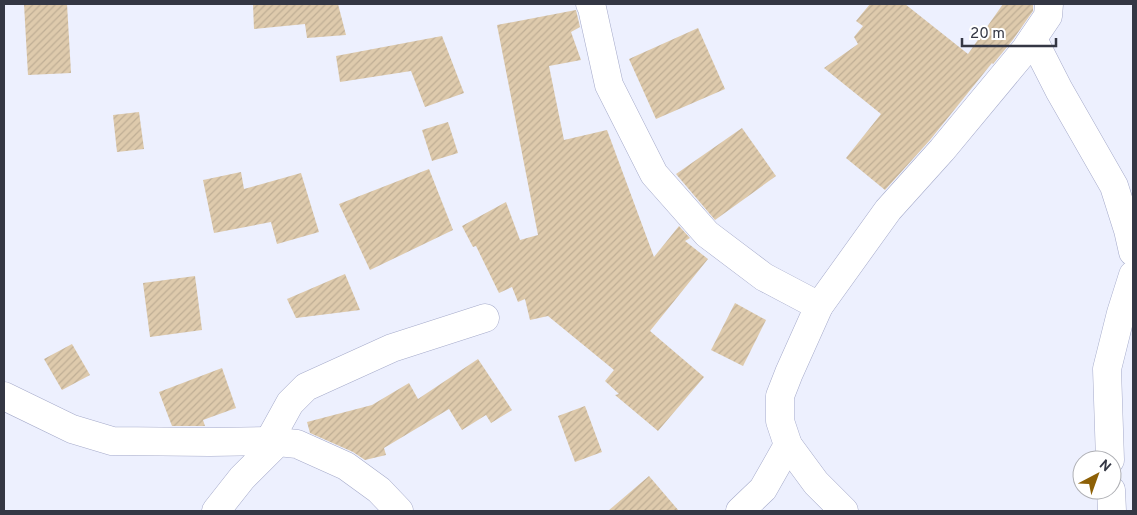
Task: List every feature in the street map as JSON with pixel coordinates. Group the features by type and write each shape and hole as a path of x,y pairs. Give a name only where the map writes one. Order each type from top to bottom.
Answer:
{"street":[{"path":"590,4 609,85 654,174 707,234 764,277 819,306"},
{"path":"844,511 816,482 788,444 780,421 780,396 789,373 819,306 888,210 942,150 1025,50 1048,16 1049,4"},
{"path":"1033,39 1058,90 1114,186 1133,252"},
{"path":"1110,450 1107,369 1121,312 1133,276"},
{"path":"216,511 274,441 290,403 306,387 392,348 485,318"},
{"path":"4,396 72,429 112,441 274,441 297,444 346,466 379,490 399,511"},
{"path":"740,511 763,489 788,444"}],"building":[{"path":"24,4 67,4 71,73 28,75"},
{"path":"253,4 338,4 346,35 307,38 305,24 254,29"},
{"path":"870,4 905,4 968,54 1003,4 1033,4 1033,11 1012,41 930,140 885,190 846,158 881,114 824,68 858,44 854,37 863,26 856,21"},
{"path":"576,10 580,27 571,32 581,60 549,66 564,140 607,130 654,257 679,226 690,238 685,241 708,259 650,331 704,377 658,431 615,395 619,394 605,381 614,370 548,316 530,320 525,299 518,302 512,287 499,293 476,246 473,247 462,226 506,202 520,240 538,235 497,25"},
{"path":"698,28 725,89 656,119 629,59"},
{"path":"442,36 464,93 425,107 411,71 340,82 336,56"},
{"path":"139,112 144,149 117,152 113,115"},
{"path":"448,122 458,153 432,161 422,130"},
{"path":"742,128 776,176 715,220 676,174"},
{"path":"429,169 453,230 370,270 339,204"},
{"path":"241,172 244,189 301,173 319,232 277,244 271,222 214,233 203,180"},
{"path":"345,274 360,310 296,318 287,299"},
{"path":"195,276 202,330 150,337 143,283"},
{"path":"735,303 766,320 743,366 711,350"},
{"path":"72,344 90,375 62,390 44,359"},
{"path":"478,359 512,410 491,423 486,415 462,430 449,409 384,448 386,455 365,460 353,452 310,433 307,422 372,405 409,383 418,399"},
{"path":"222,368 236,408 203,420 205,426 172,426 159,392"},
{"path":"585,406 602,452 575,462 558,416"},
{"path":"649,476 679,511 608,511"}]}
